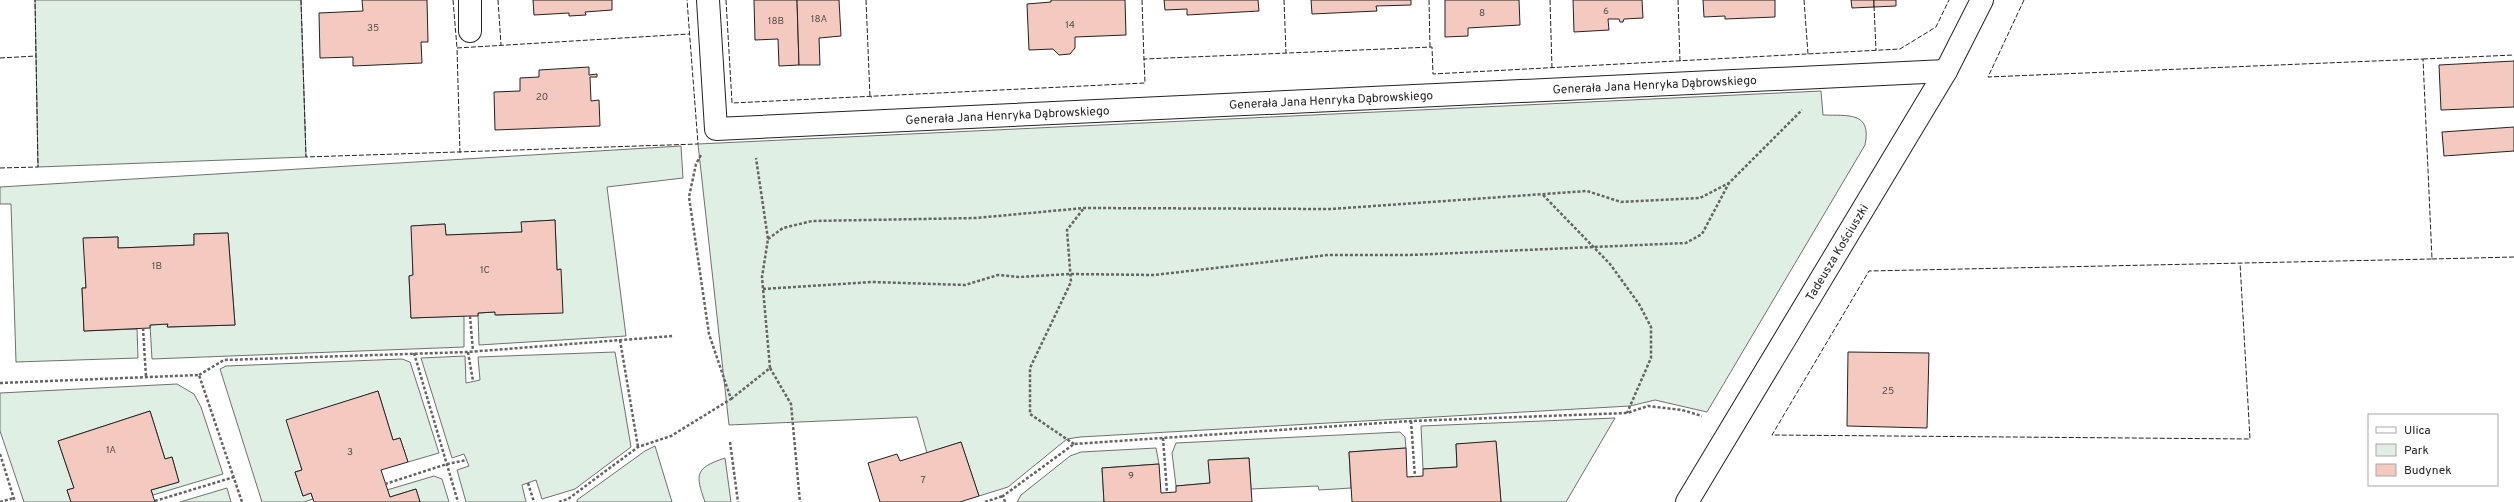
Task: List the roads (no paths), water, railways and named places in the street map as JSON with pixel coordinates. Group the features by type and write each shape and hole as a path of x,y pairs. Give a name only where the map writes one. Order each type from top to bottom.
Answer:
{"street":[{"path":"470,0 470,31"},
{"name":"Generała Jana Henryka Dąbrowskiego","path":"708,0 716,129 1946,71"},
{"name":"Tadeusza Kościuszki","path":"1687,502 1946,71 1982,0"}]}
